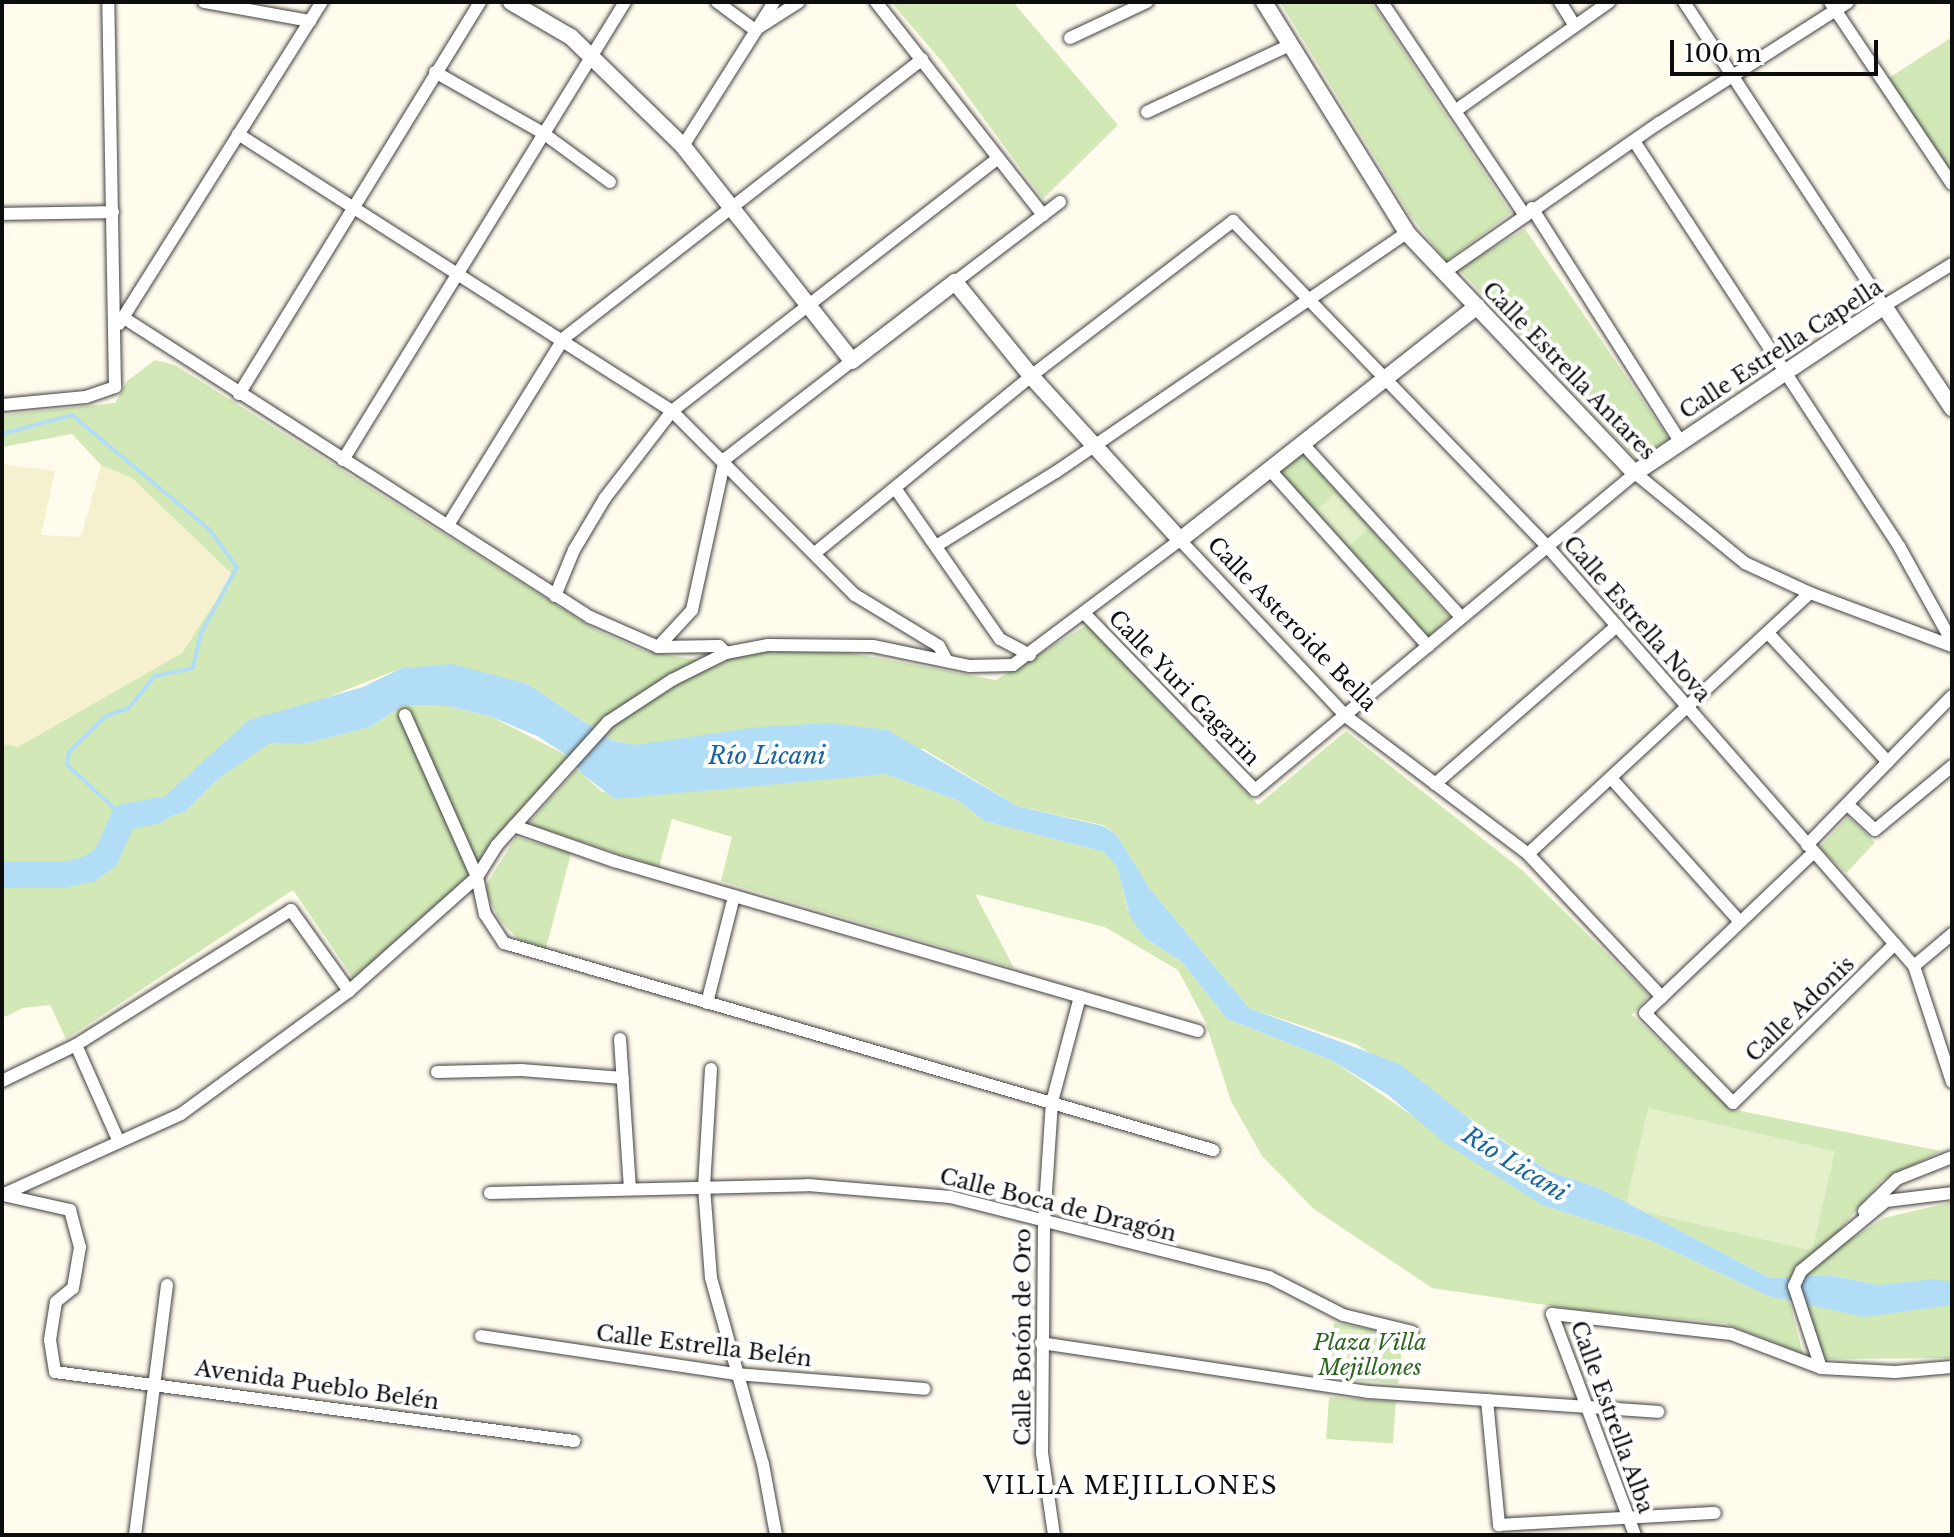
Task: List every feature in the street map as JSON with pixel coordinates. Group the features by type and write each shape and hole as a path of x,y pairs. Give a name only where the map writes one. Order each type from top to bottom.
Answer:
{"street":[{"path":"2,405 86,397 115,387 108,2"},
{"path":"204,2 310,21"},
{"path":"116,330 322,2"},
{"path":"239,394 350,207 480,2"},
{"path":"511,2 571,37 683,146 852,361"},
{"path":"343,460 625,2"},
{"path":"717,2 755,30"},
{"path":"683,146 774,2"},
{"path":"755,30 799,2"},
{"path":"876,2 1043,215"},
{"path":"1070,38 1147,2"},
{"name":"Calle Estrella Antares","path":"1264,2 1407,233 1635,473 1745,563 1810,593 1952,644"},
{"path":"1560,2 1575,26"},
{"path":"1455,111 1609,2"},
{"path":"1685,2 1952,408"},
{"path":"1443,273 1528,211 1732,77 1833,6 1848,2"},
{"path":"1385,3 1455,111 1528,211 1680,441"},
{"path":"1833,6 1952,184"},
{"path":"1147,112 1290,45"},
{"path":"448,525 564,338 922,59"},
{"path":"435,72 543,133 610,182"},
{"path":"238,134 455,274 564,338 672,411 725,459 855,595 939,646 947,661"},
{"path":"1634,141 1782,374 1900,548 1952,644"},
{"path":"555,596 574,550 605,498 672,411 806,303 997,159"},
{"path":"658,647 692,610 725,459 1060,202"},
{"path":"2,214 113,212"},
{"name":"Calle Estrella Nova","path":"1031,376 1233,221 1546,545 1914,966 1952,1082"},
{"path":"936,546 1096,443 1407,233"},
{"name":"Calle Estrella Capella","path":"1635,473 1952,264"},
{"name":"Calle Asteroide Bella","path":"955,282 1031,376 1347,717 1528,854 1662,997"},
{"path":"2,1195 181,1114 349,991 477,877 514,826 595,737 672,680 726,653 768,645 849,644 991,668 1013,665 1387,380 1477,306"},
{"path":"124,318 555,596 658,647 719,646 726,653"},
{"path":"815,553 1031,376"},
{"path":"1303,444 1461,617"},
{"path":"1270,470 1428,646"},
{"path":"1347,717 1461,617 1635,473"},
{"path":"895,488 1000,639 1030,655"},
{"path":"1528,854 1810,593"},
{"name":"Calle Yuri Gagarin","path":"1084,613 1255,790 1347,717"},
{"path":"1435,784 1617,626"},
{"path":"1768,633 1888,762"},
{"path":"1662,997 1740,922 1847,804 1952,696"},
{"path":"405,715 477,877 485,914 504,943 1213,1150"},
{"path":"1847,804 1875,830 1952,766"},
{"path":"1611,778 1740,922"},
{"path":"514,826 734,896 1198,1031"},
{"path":"707,1003 734,896"},
{"path":"2,1081 76,1045 291,910 349,991"},
{"path":"1914,966 1952,934"},
{"name":"Calle Adonis","path":"1662,997 1645,1013 1733,1103 1895,944"},
{"name":"Calle Botón de Oro","path":"1054,1535 1042,1453 1044,1222 1052,1102 1080,997"},
{"path":"620,1039 630,1188"},
{"path":"76,1045 119,1142"},
{"path":"711,1069 704,1187 711,1278 735,1374 763,1464 776,1535"},
{"path":"437,1072 521,1070 623,1078"},
{"path":"1853,1226 1884,1188 1952,1157"},
{"name":"Calle Boca de Dragón","path":"490,1193 808,1185 898,1190 978,1202 1044,1222 1269,1277 1343,1315 1412,1332"},
{"path":"1952,1193 1886,1201 1801,1271 1794,1286 1821,1368 1895,1372 1952,1367"},
{"name":"Avenida Pueblo Belén","path":"2,1195 70,1210 80,1247 73,1288 56,1302 50,1340 55,1372 574,1441"},
{"path":"135,1535 167,1285"},
{"name":"Calle Estrella Alba","path":"1635,1535 1552,1314 1731,1334 1821,1368"},
{"name":"Calle Estrella Belén","path":"481,1336 735,1374 924,1389"},
{"path":"1041,1343 1368,1392 1658,1412"},
{"path":"1487,1400 1499,1525 1715,1513"}],"shaded area":[{"path":"2,464 55,471 41,535 81,537 101,465 132,478 233,575 182,653 18,747 2,744"}],"green space":[{"path":"891,2 1013,2 1118,125 1043,199 944,64"},
{"path":"1280,2 1371,2 1511,213 1446,261 1410,215"},
{"path":"1952,37 1952,174 1889,78"},
{"path":"1525,229 1669,439 1636,459 1459,269"},
{"path":"155,360 175,365 596,630 644,651 721,664 741,651 851,653 996,680 1087,625 1258,805 1346,731 1522,870 1649,995 1632,1015 1731,1109 1941,1151 1882,1180 1841,1228 1853,1238 1884,1218 1952,1202 1952,1282 1880,1285 1829,1275 1770,1278 1597,1187 1551,1172 1356,1044 1249,1008 1150,889 1116,834 1103,825 1017,806 924,749 634,745 611,740 528,684 495,677 402,668 310,704 164,798 130,806 117,832 185,812 218,779 270,742 304,744 370,727 403,705 448,706 492,717 568,756 465,878 360,988 293,890 66,1039 50,1005 23,1008 2,1018 2,744 18,747 182,653 233,575 132,478 101,465 72,434 2,447 2,415 115,403 127,381"},
{"path":"1301,452 1450,617 1428,636 1279,471"},
{"path":"1335,493 1368,529 1348,548 1315,512"},
{"path":"577,769 602,792 885,774 959,801 984,821 1104,852 1117,866 1128,910 1144,937 1182,962 1227,1019 1333,1061 1542,1205 1650,1240 1768,1296 1789,1300 1803,1354 1725,1323 1580,1310 1432,1288 1314,1209 1262,1156 1231,1101 1205,1021 1178,970 1105,927 975,894 1014,968 721,881 732,837 672,819 659,867 528,824"},
{"path":"1848,817 1875,842 1846,873 1819,848"},
{"path":"516,837 571,853 546,948 518,939 499,919 484,888"},
{"path":"1648,1108 1835,1151 1812,1251 1625,1207"},
{"path":"1805,1303 1952,1305 1952,1358 1825,1359"},
{"name":"Plaza Villa Mejillones","path":"1334,1323 1388,1332 1402,1348 1398,1384 1331,1378"},
{"path":"1339,1329 1365,1330 1363,1376 1337,1375"},
{"name":"Plaza Villa Mejillones","path":"1329,1397 1396,1402 1393,1444 1326,1439"}],"water":[{"name":"Río Licani","path":"452,664 528,684 611,740 634,745 757,727 829,723 888,730 1017,806 1103,826 1116,834 1150,889 1249,1008 1400,1064 1476,1124 1551,1172 1597,1187 1770,1278 1829,1275 1880,1285 1933,1279 1952,1282 1952,1305 1864,1317 1768,1296 1650,1240 1542,1205 1446,1144 1388,1095 1333,1061 1227,1019 1182,962 1144,937 1130,916 1117,867 1104,852 984,821 959,801 885,774 615,799 582,774 568,756 537,736 492,717 448,706 403,705 370,727 304,744 270,743 218,779 185,812 116,833 130,806 164,797 249,720 363,687 402,668"}],"waterway":[{"path":"2,434 72,415 209,529 237,567 201,633 193,668 155,676 129,708 106,716 69,752 67,765 124,817"},
{"name":"Río Licani","path":"2,875 63,875 89,869 106,857 124,817 156,811"}],"district":[{"name":"VILLA MEJILLONES","path":"1131,1486"}]}
